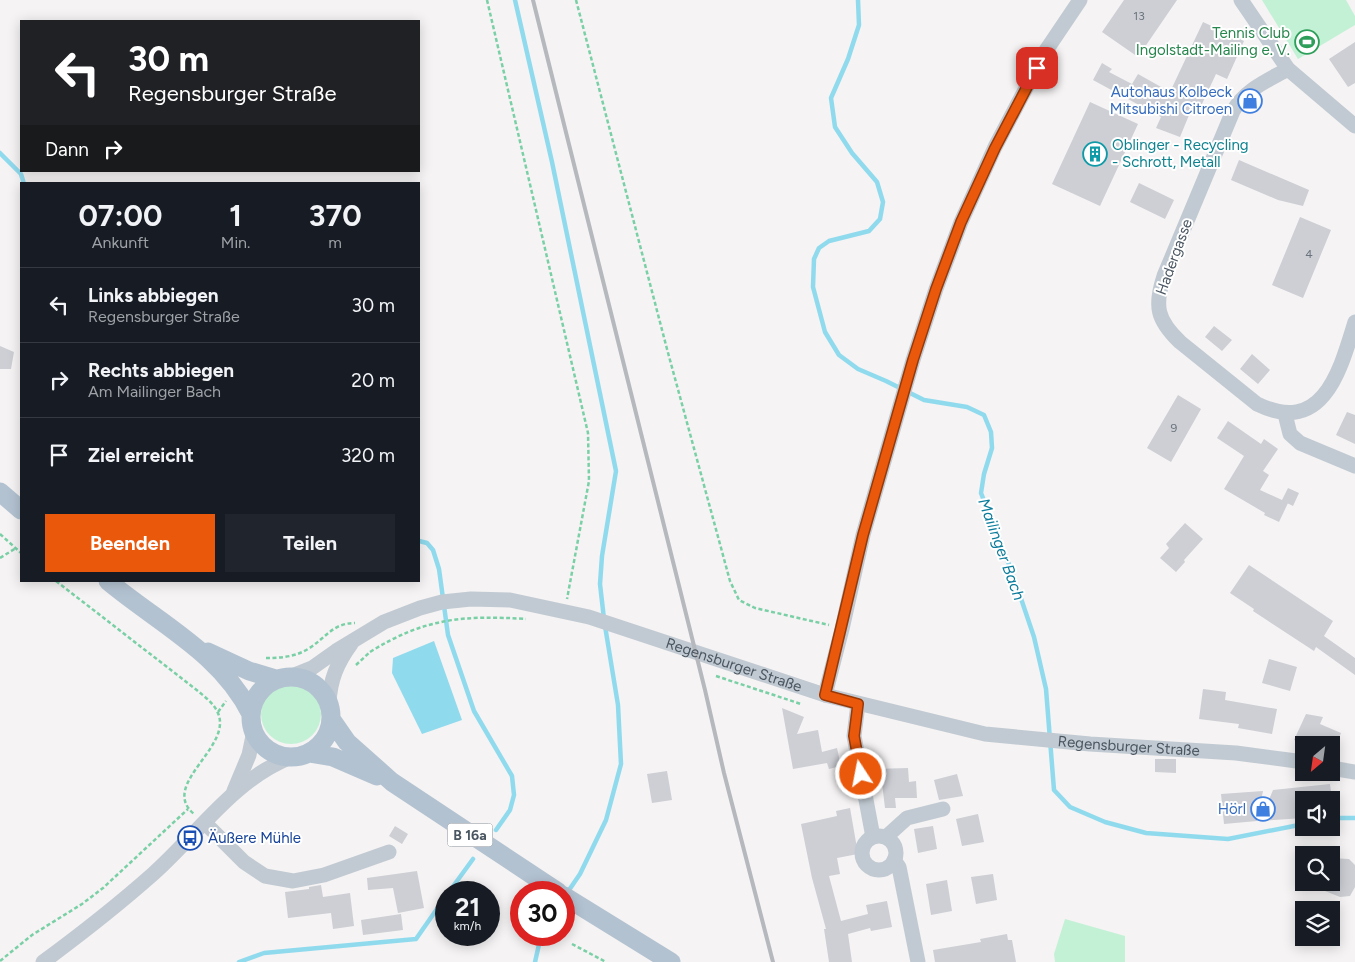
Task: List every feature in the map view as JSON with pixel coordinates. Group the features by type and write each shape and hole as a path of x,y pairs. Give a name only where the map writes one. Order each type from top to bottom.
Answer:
{"main road":[{"path":"0,492 20,509"},
{"path":"109,582 194,645 229,679 236,688 260,743 271,752 300,755 318,747 329,729 330,711 324,694 310,681 249,671 194,645"},
{"path":"252,722 253,703 258,693 266,685 284,678"},
{"name":"B 16a","path":"330,711 347,742 392,782 541,881"},
{"name":"B 16a","path":"300,755 333,756 392,782"},
{"name":"B 16a","path":"575,903 671,962"}],"street":[{"path":"825,695 863,535 913,360 961,222 995,148 1045,52 1080,0"},
{"path":"1241,0 1288,69 1355,126"},
{"name":"Hadergasse","path":"1285,414 1271,411 1257,404 1180,342 1165,326 1158,307 1159,292 1164,276 1240,98 1288,69"},
{"path":"1355,322 1342,360 1329,389 1317,404 1302,411 1285,414 1290,434 1300,443 1355,466"},
{"name":"Regensburger Straße","path":"284,678 312,668 384,622 420,608 442,602 470,599 510,600 589,616 825,695 986,734 1090,744 1236,753 1295,761"},
{"name":"Regensburger Straße","path":"330,711 330,685 339,662 353,641"},
{"path":"858,704 854,736 880,837"},
{"path":"234,792 249,755 252,722"},
{"path":"43,962 154,874 234,792 260,772 300,755"},
{"path":"1340,770 1355,772"},
{"path":"880,837 892,841 896,853 891,864 882,869 873,868 866,862 863,852 864,845 868,840 880,837 907,818 943,809"},
{"path":"205,823 244,862 265,876 293,882 324,875 389,852"},
{"path":"894,860 900,867 918,962"}],"path":[{"path":"487,0 588,433 589,481 564,610"},
{"path":"576,0 666,349 730,581 739,600 754,608 842,629"},
{"path":"0,534 20,552"},
{"path":"0,558 16,548"},
{"path":"57,582 198,691 218,712 220,724 218,735 184,791 188,809 205,823"},
{"path":"370,652 402,635 433,622 493,617 528,620"},
{"path":"249,671 256,661 262,658 280,658 308,649 342,624 354,623 367,632"},
{"path":"218,712 236,688"},
{"path":"0,961 32,935 82,904 103,888 188,809"},
{"path":"575,946 606,962"}],"green space":[{"name":"Tennis Club Ingolstadt-Mailing e. V.","path":"1262,0 1346,0 1355,16 1355,25 1298,59"},
{"path":"285,684 297,684 313,692 319,702 321,714 319,726 313,736 297,744 285,744 269,736 261,720 261,708 269,692"},
{"path":"1065,919 1125,936 1125,962 1055,962 1054,954"}],"water":[{"path":"434,641 462,720 422,734 392,673 393,658"}],"building":[{"path":"1124,0 1177,0 1138,57 1102,32"},
{"path":"1203,22 1244,41 1227,79 1216,74 1201,106 1194,103 1180,137 1156,128 1161,117 1093,80 1102,63 1112,69 1109,72 1132,84 1138,74 1170,92"},
{"name":"Tennis Club Ingolstadt-Mailing e. V.","path":"1355,42 1355,83 1348,87 1329,59"},
{"name":"Oblinger - Recycling - Schrott, Metall","path":"1090,102 1138,124 1100,206 1052,184"},
{"path":"1239,160 1309,190 1303,206 1278,200 1231,180"},
{"path":"1139,183 1174,200 1165,219 1130,202"},
{"path":"1300,217 1331,230 1303,298 1272,285"},
{"path":"1214,326 1232,340 1222,351 1205,337"},
{"path":"0,346 14,352 11,369 0,369"},
{"path":"1252,354 1270,370 1258,384 1240,369"},
{"path":"1178,395 1201,409 1171,462 1147,448"},
{"path":"1347,412 1355,415 1355,444 1336,435"},
{"path":"1228,421 1261,444 1264,439 1278,449 1263,471 1269,475 1260,490 1282,500 1288,488 1299,493 1293,506 1288,503 1279,522 1264,515 1265,513 1224,489 1244,456 1217,438"},
{"path":"1185,523 1203,539 1176,572 1160,558 1169,548 1166,544"},
{"path":"1249,565 1333,621 1324,636 1355,658 1355,675 1316,647 1314,651 1253,611 1254,609 1230,593"},
{"path":"1269,659 1297,667 1290,691 1262,683"},
{"path":"1203,689 1226,692 1225,700 1277,709 1272,734 1238,728 1239,724 1199,719"},
{"path":"782,708 804,717 797,734 818,730 822,752 837,748 841,766 829,769 827,763 793,769"},
{"path":"1306,714 1323,717 1320,724 1341,733 1340,736 1296,736"},
{"path":"1155,759 1176,759 1176,773 1155,772"},
{"path":"908,768 909,782 916,781 917,798 895,798 896,808 885,808 882,783 874,783 874,769"},
{"path":"667,771 672,800 652,803 647,774"},
{"path":"957,774 963,796 939,800 934,780"},
{"path":"1330,784 1331,791 1295,791 1295,819 1260,821 1273,790"},
{"path":"1263,791 1257,821 1224,824 1221,794"},
{"path":"850,808 858,854 837,858 840,874 829,876 841,921 868,914 866,905 887,901 892,927 871,931 870,928 848,934 852,962 829,962 824,929 826,929 812,878 801,824 837,816 836,811"},
{"path":"978,814 984,842 962,846 956,819"},
{"path":"395,826 408,834 402,844 389,836"},
{"path":"933,826 937,849 918,853 914,829"},
{"path":"1340,858 1349,859 1355,865 1355,887 1350,896 1340,897 1325,891 1340,891"},
{"path":"417,871 424,908 398,913 393,888 368,890 367,878"},
{"path":"993,874 997,900 976,904 971,877"},
{"path":"947,880 952,911 931,915 926,884"},
{"path":"321,885 323,897 350,893 354,926 333,929 331,913 288,918 285,892 309,889 309,887"},
{"path":"401,914 403,930 363,935 361,920"},
{"path":"1007,934 1008,940 1012,940 1016,962 935,962 933,950 981,942 980,939"}],"waterway":[{"path":"515,0 552,162 616,471 602,556 600,584 604,619"},
{"name":"Mailinger Bach","path":"858,0 859,25 848,59 831,98 835,127 852,153 877,182 883,202 880,219 869,231 829,241 819,248 814,259 813,287 825,332 839,355 858,369 924,400 967,407 984,415 991,432 992,448 984,474 981,493 1012,572 1034,637 1046,689 1054,790 1070,807 1105,822 1146,833 1228,839 1295,826"},
{"path":"0,153 21,174 23,182"},
{"path":"420,541 427,543 433,550 439,569 448,635 474,711 512,776 514,795 510,810 496,830"},
{"path":"575,881 606,820 621,764 618,705 605,626"},
{"name":"Mailinger Bach","path":"1340,818 1355,818"},
{"path":"457,881 473,859"},
{"path":"239,962 264,953 416,939 435,912"},
{"path":"535,962 539,946"}],"railway":[{"path":"533,0 724,773 773,962"}],"place":[{"name":"Tennis Club Ingolstadt-Mailing e. V.","path":"1307,42"},
{"name":"Autohaus Kolbeck Mitsubishi Citroen","path":"1250,101"},
{"name":"Oblinger - Recycling - Schrott, Metall","path":"1095,154"},
{"name":"Hörl","path":"1263,809"},
{"name":"Äußere Mühle","path":"190,838"}],"route":[{"path":"861,774 854,736 858,704 825,695 863,535 913,360 936,289 961,222 995,148 1037,68"}]}
